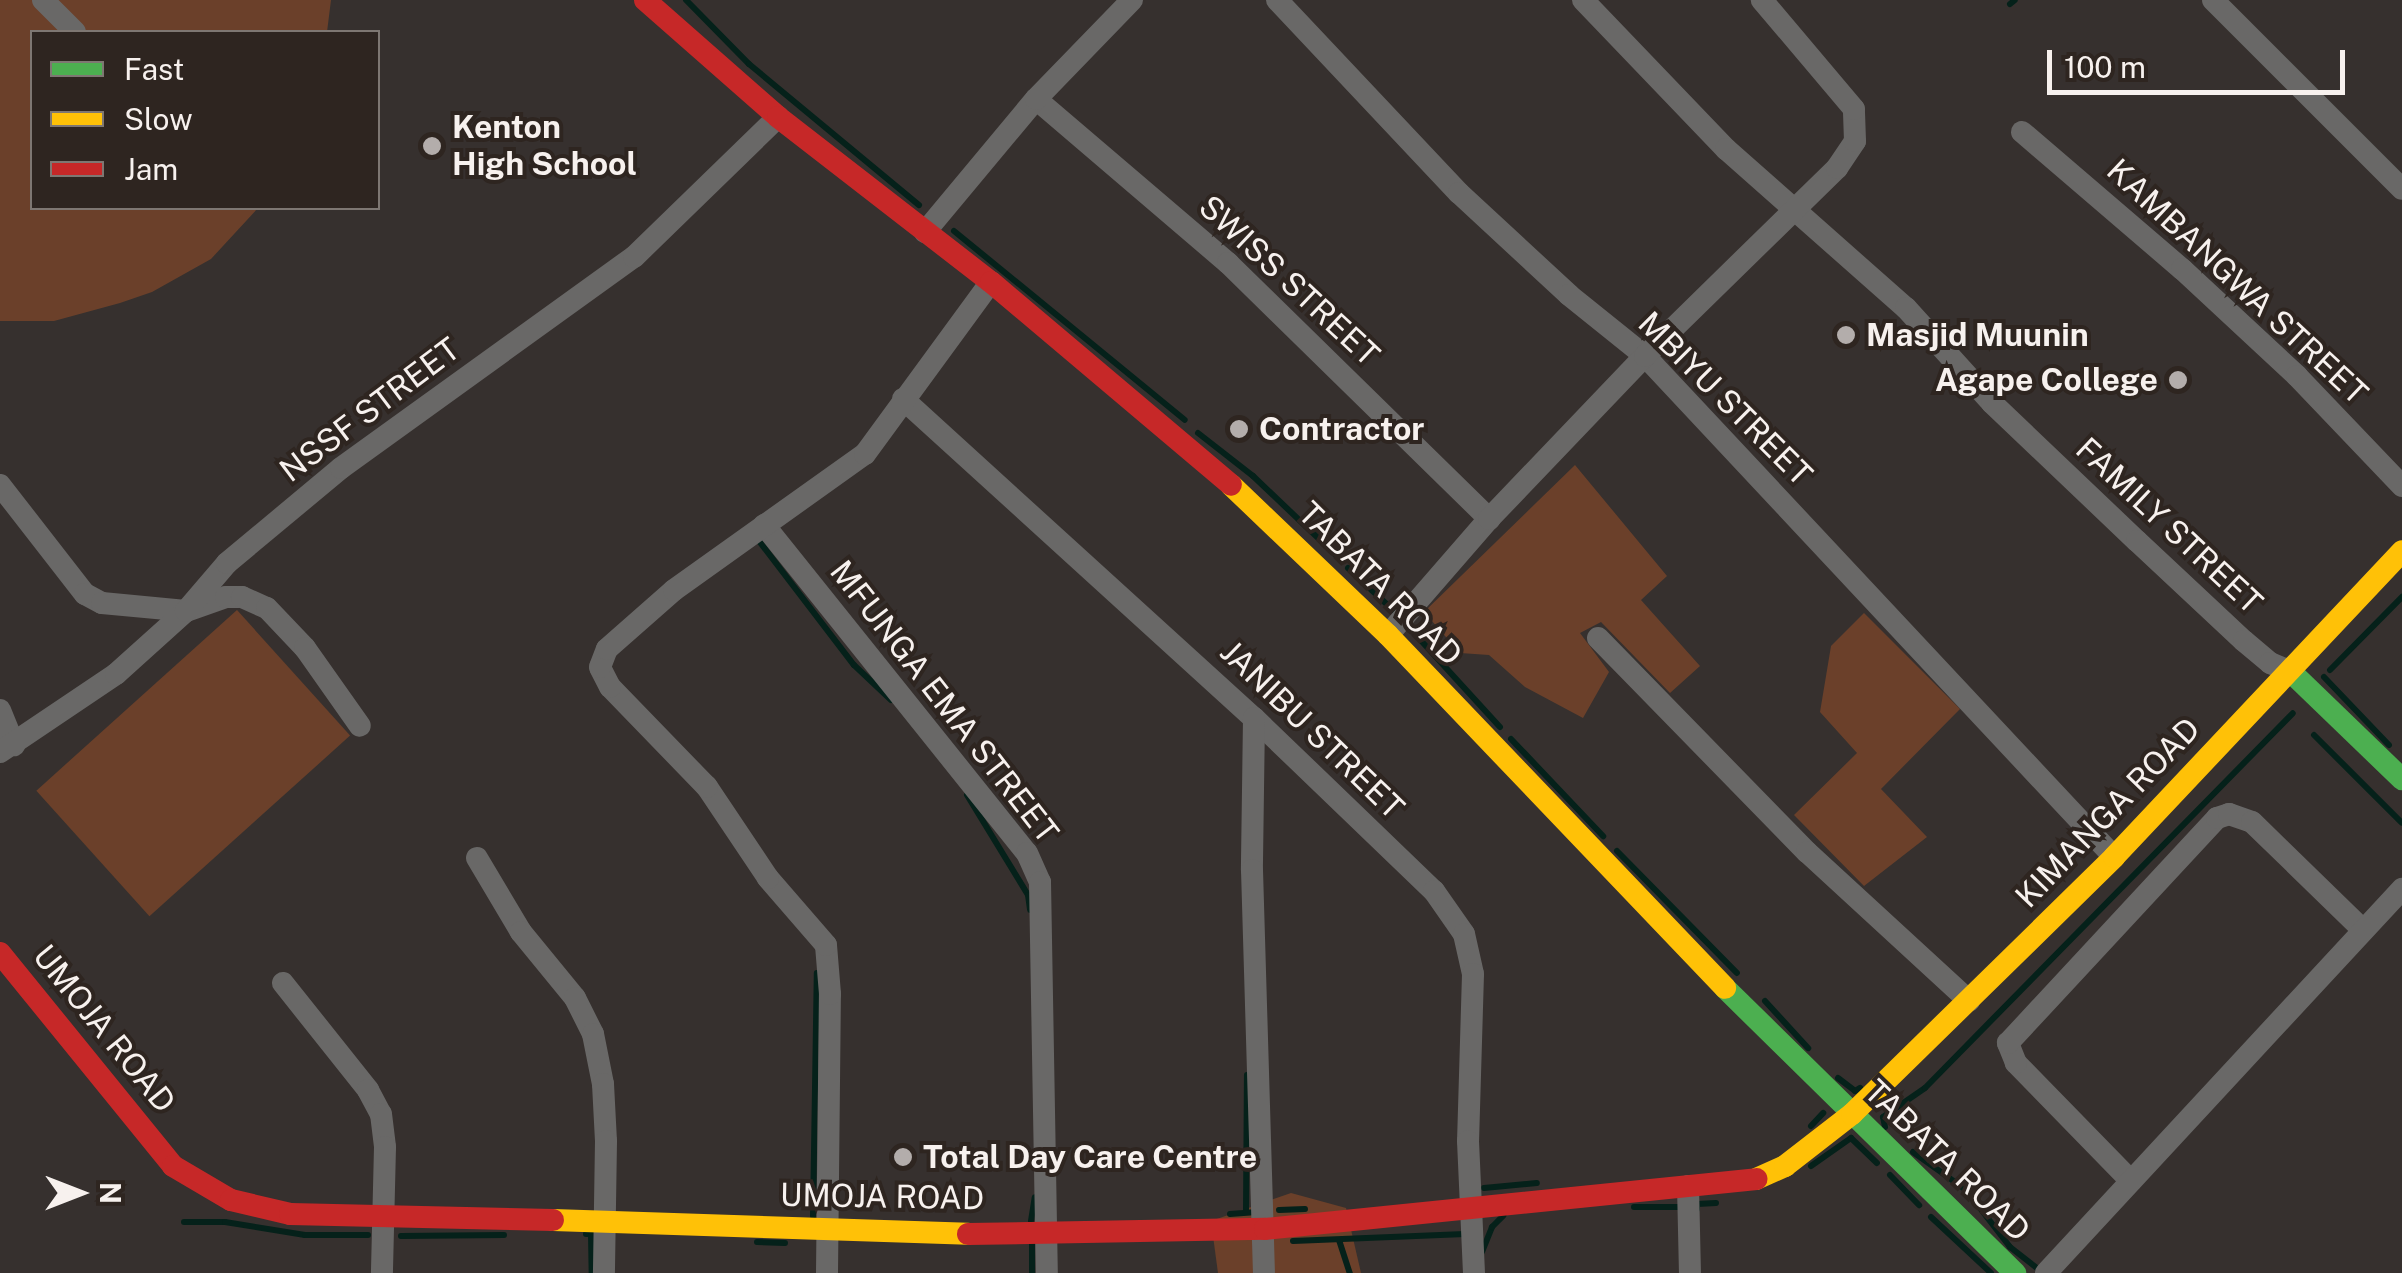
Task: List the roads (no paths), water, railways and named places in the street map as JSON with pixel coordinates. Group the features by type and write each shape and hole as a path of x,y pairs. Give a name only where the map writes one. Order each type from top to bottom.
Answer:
{"street":[{"path":"43,0 73,30"},
{"name":"TABATA ROAD","path":"645,0 778,117 991,282 1208,464 1388,635 1733,996 2015,1273"},
{"path":"925,232 1036,99 1132,0"},
{"name":"MBIYU STREET","path":"1278,0 1460,193 1569,295 1646,356 2114,856"},
{"name":"FAMILY STREET","path":"1583,0 1726,150 1906,308 1992,403 2231,629 2270,663 2290,671"},
{"path":"1388,635 1489,519 1646,356 1837,168 1855,141 1854,109 1762,0"},
{"path":"2212,0 2402,189"},
{"name":"SWISS STREET","path":"1036,99 1228,263 1489,519"},
{"name":"NSSF STREET","path":"7,749 116,674 186,611 227,563 341,468 634,257 778,117"},
{"name":"KAMBANGWA STREET","path":"2022,132 2170,258 2296,376 2402,486"},
{"path":"827,1273 830,994 826,945 768,878 708,787 610,687 600,667 607,648 674,590 866,454 991,282"},
{"name":"JANIBU STREET","path":"903,399 1254,718 1434,891 1464,934 1473,974 1468,1142 1474,1273"},
{"path":"0,485 85,594 102,603 186,611 226,597 242,597 267,608 306,648 360,726"},
{"name":"MFUNGA EMA STREET","path":"764,526 1027,852 1040,882 1047,1273"},
{"name":"KIMANGA ROAD","path":"1852,1114 2114,856 2402,551"},
{"path":"1598,638 1730,768 1807,852 1969,1001"},
{"path":"2290,671 2402,779"},
{"path":"0,710 7,749"},
{"path":"1254,718 1252,870 1264,1273"},
{"path":"2131,1180 2016,1063 2008,1043 2217,818 2229,814 2252,822 2364,930"},
{"path":"477,858 522,932 576,998 593,1034 604,1103 604,1273"},
{"path":"2046,1273 2402,889"},
{"name":"UMOJA ROAD","path":"0,952 162,1153 188,1178 232,1200 290,1214 382,1220 605,1221 938,1235 1265,1229 1473,1205 1751,1181 1770,1175 1852,1114"},
{"path":"283,982 368,1090 380,1114 382,1273"},
{"path":"1688,1186 1690,1273"}],"waterway":[{"path":"686,0 749,64 919,205"},
{"path":"2010,4 2015,0"},
{"path":"954,231 1185,420"},
{"path":"1198,433 1253,476 1336,555"},
{"path":"756,537 854,665 891,700"},
{"path":"1348,568 1394,611"},
{"path":"2330,670 2402,597"},
{"path":"1415,634 1500,727"},
{"path":"2324,677 2389,745"},
{"path":"1885,1127 1883,1117 1925,1088 2293,713"},
{"path":"2314,735 2402,823"},
{"path":"1511,739 1603,836"},
{"path":"967,795 1028,895 1030,910"},
{"path":"1617,851 1737,973"},
{"path":"813,1216 817,973"},
{"path":"1765,1001 1808,1048"},
{"path":"1246,1212 1247,1075"},
{"path":"1838,1078 1855,1091 1860,1088"},
{"path":"1811,1126 1823,1113"},
{"path":"1811,1166 1851,1138 1877,1163"},
{"path":"1913,1152 1966,1190 2010,1247 2042,1272"},
{"path":"1890,1175 1919,1205"},
{"path":"1484,1188 1537,1183"},
{"path":"1031,1221 1035,1197"},
{"path":"1697,1209 1697,1204 1716,1203"},
{"path":"1634,1207 1679,1207"},
{"path":"1279,1210 1305,1209"},
{"path":"1230,1214 1257,1212"},
{"path":"1482,1252 1492,1227 1503,1216"},
{"path":"1931,1217 1991,1273"},
{"path":"184,1222 225,1222 305,1235 368,1235"},
{"path":"586,1234 591,1234 592,1273"},
{"path":"1293,1241 1465,1234"},
{"path":"401,1236 504,1235"},
{"path":"1339,1240 1350,1273"},
{"path":"757,1242 785,1243"},
{"path":"1032,1244 1032,1273"}],"place":[{"name":"Kenton High School","path":"432,146"},
{"name":"Masjid Muunin","path":"1846,335"},
{"name":"Agape College","path":"2178,380"},
{"name":"Contractor","path":"1239,429"},
{"name":"Total Day Care Centre","path":"903,1157"}]}
